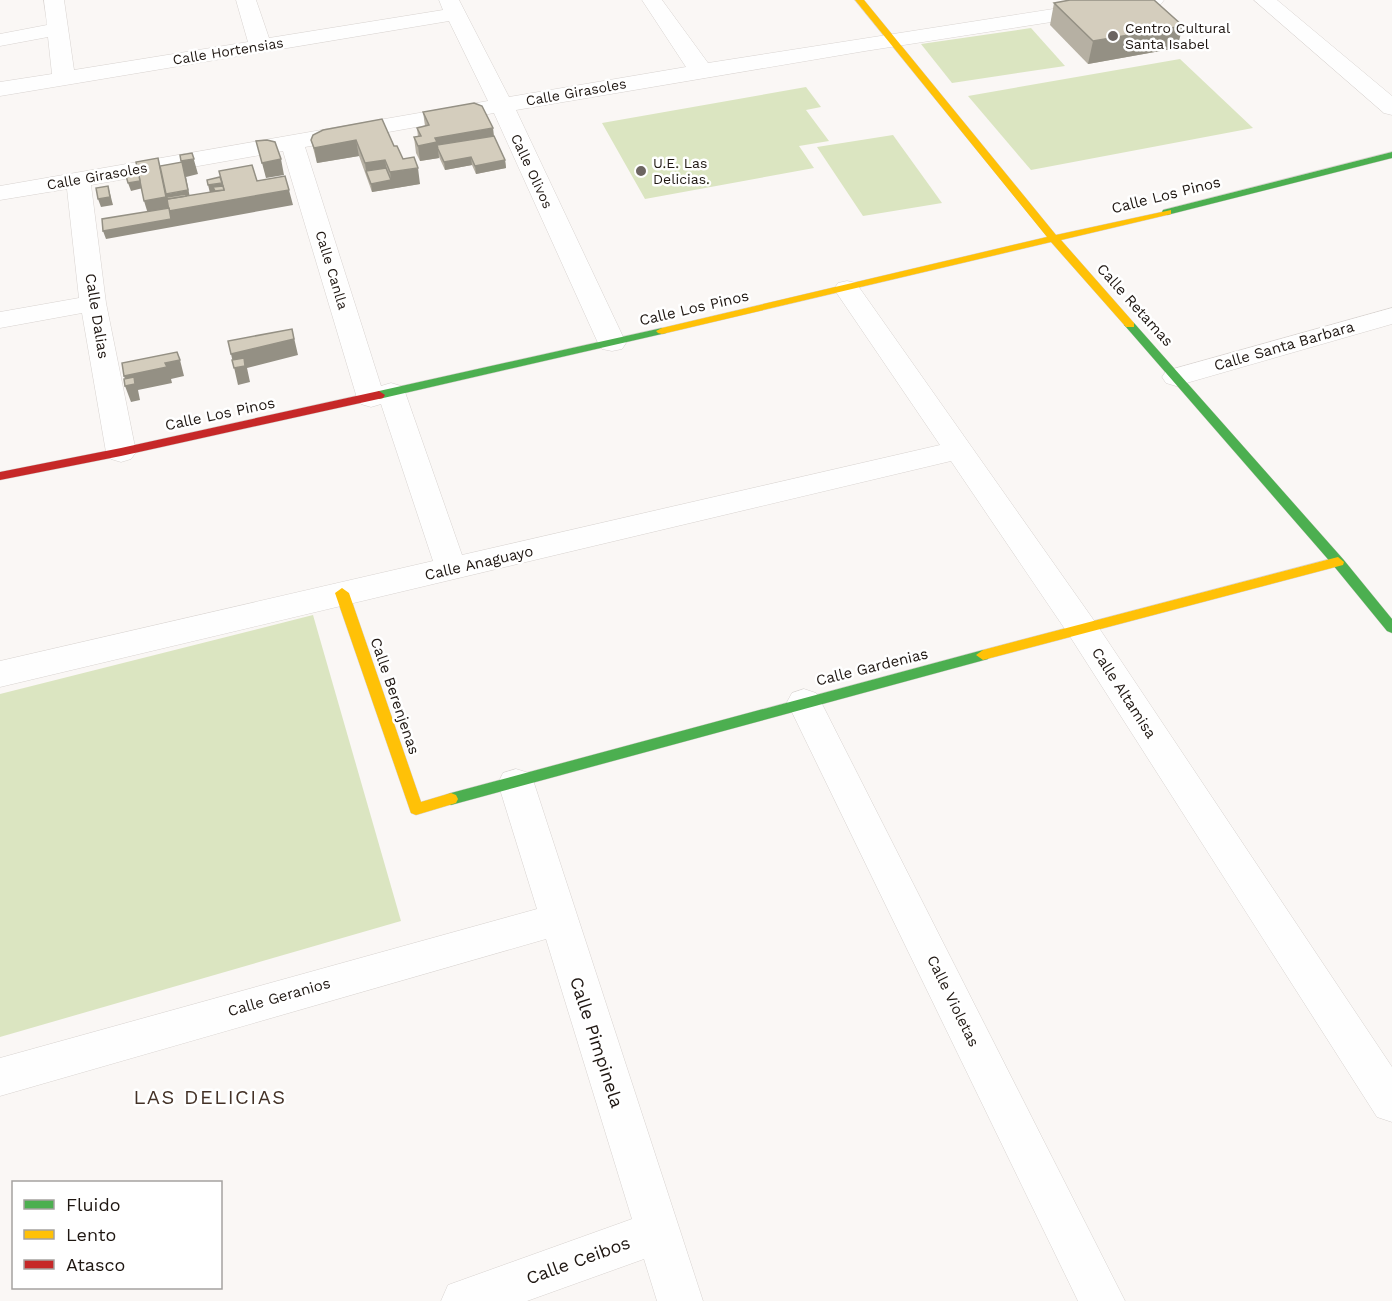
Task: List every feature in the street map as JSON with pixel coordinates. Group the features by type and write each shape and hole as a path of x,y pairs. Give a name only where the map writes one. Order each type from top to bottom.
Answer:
{"street":[{"path":"54,0 64,78"},
{"path":"246,0 260,45"},
{"path":"652,0 694,63 702,70"},
{"name":"Calle Retamas","path":"859,0 1055,240 1338,562 1392,628"},
{"name":"Calle Girasoles","path":"0,193 702,70 893,39 1061,6 1154,0"},
{"path":"1264,0 1392,108"},
{"name":"Calle Hortensias","path":"0,89 260,45 453,7"},
{"name":"Calle Olivos","path":"453,7 502,105 612,344"},
{"path":"0,40 59,29"},
{"name":"Calle Canlla","path":"292,142 381,395 452,570"},
{"name":"Calle Los Pinos","path":"0,476 121,452 612,344 1055,240 1392,155"},
{"name":"Calle Dalias","path":"78,180 93,303 121,452"},
{"name":"Calle Altamisa","path":"847,289 1083,630 1392,1103"},
{"path":"0,320 93,303"},
{"name":"Calle Santa Barbara","path":"1176,377 1390,318"},
{"name":"Calle Anaguayo","path":"0,674 958,450"},
{"name":"Calle Gardenias","path":"416,809 804,702 1338,562"},
{"name":"Calle Berenjenas","path":"342,593 416,809"},
{"name":"Calle Violetas","path":"804,702 1102,1301"},
{"name":"Calle Pimpinela","path":"516,783 680,1301"},
{"name":"Calle Geranios","path":"0,1077 558,919"},
{"name":"Calle Ceibos","path":"464,1301 658,1232"}],"green space":[{"path":"1031,28 1065,66 952,83 921,44"},
{"path":"1180,59 1253,128 1031,170 968,96"},
{"path":"806,87 821,107 806,110 829,141 799,146 814,168 645,199 602,123"},
{"path":"893,135 942,203 863,216 817,147"},
{"path":"313,615 401,921 0,1037 0,694"}],"building":[{"path":"1070,0 1154,0 1183,26 1093,41 1054,3"},
{"path":"474,103 482,106 493,128 435,138 437,142 418,146 414,137 421,136 417,128 429,125 423,112"},
{"path":"382,119 394,146 397,146 403,159 414,157 418,168 390,172 385,160 365,163 356,140 314,148 311,140 313,135 323,130"},
{"path":"494,136 505,160 475,166 471,157 444,162 437,145"},
{"path":"256,141 275,142 281,159 262,163"},
{"path":"192,153 194,159 181,161 180,155"},
{"path":"158,158 166,197 144,201 136,162"},
{"path":"182,162 188,190 166,194 160,166"},
{"path":"252,165 257,181 285,176 289,190 169,211 167,199 224,190 219,171"},
{"path":"386,168 391,180 371,184 366,171"},
{"path":"138,170 140,181 128,183 125,172"},
{"path":"220,177 222,183 208,185 207,180"},
{"path":"108,186 110,197 98,199 96,188"},
{"path":"223,186 224,190 215,191 213,187"},
{"path":"186,194 186,196 167,199 167,197"},
{"path":"169,208 171,219 103,231 102,219"},
{"path":"292,329 294,339 231,354 228,341"},
{"path":"177,352 180,360 165,363 167,367 124,376 122,363"},
{"path":"244,358 245,366 234,368 232,360"},
{"path":"134,377 135,384 125,386 124,379"}],"traffic: fast":[{"path":"1167,212 1392,155"},
{"path":"1130,325 1338,562 1392,628"},
{"path":"379,395 662,331"},
{"path":"451,799 983,655"}],"traffic: slow":[{"path":"859,0 1055,240 1130,325"},
{"path":"662,331 1167,212"},
{"path":"983,655 1338,562"},
{"path":"342,593 416,809 451,799"}],"traffic: jam":[{"path":"0,476 121,452 379,395"}],"place":[{"name":"Centro Cultural Santa Isabel","path":"1113,36"},
{"name":"U.E. Las Delicias.","path":"641,171"}],"district":[{"name":"LAS DELICIAS","path":"210,1097"}]}
